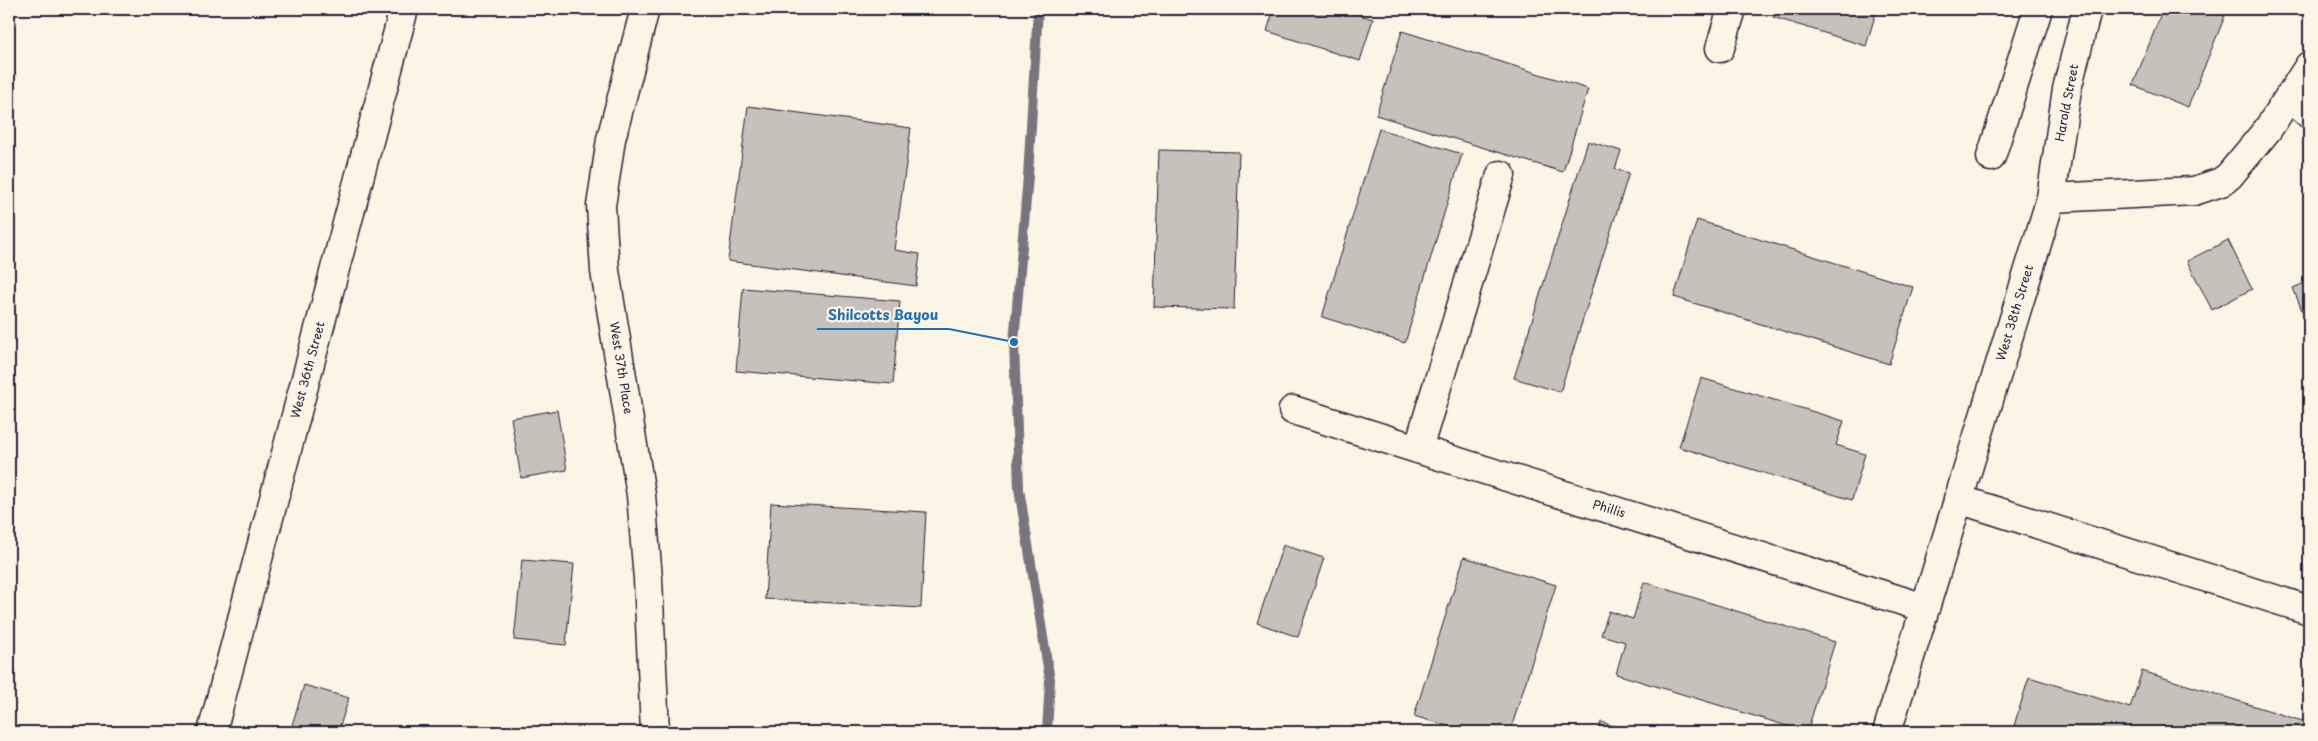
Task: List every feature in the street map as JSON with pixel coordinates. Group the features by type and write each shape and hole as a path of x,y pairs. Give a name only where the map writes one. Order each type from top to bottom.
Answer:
{"street":[{"name":"West 36th Street","path":"212,732 404,9"},
{"name":"West 37th Place","path":"645,9 611,139 601,206 605,271 641,495 648,579 655,732"},
{"path":"1720,48 1732,9"},
{"path":"1991,157 2038,9"},
{"name":"Harold Street","path":"2051,198 2067,89 2087,9"},
{"path":"2051,198 2194,191 2221,182 2230,176 2268,129 2309,66"},
{"path":"2288,97 2309,114"},
{"path":"1418,449 1501,175"},
{"name":"West 38th Street","path":"1887,732 2051,198"},
{"name":"Phillis","path":"1293,410 1925,608"},
{"path":"1958,499 2309,610"}],"building":[{"path":"1274,9 1340,9 1373,19 1360,61 1267,31"},
{"path":"1775,9 1877,9 1866,46 1773,17"},
{"path":"2163,9 2206,9 2225,16 2188,107 2133,85"},
{"path":"1402,31 1588,89 1563,172 1376,115"},
{"path":"748,106 911,128 894,250 920,254 916,286 728,261"},
{"path":"1379,129 1462,154 1405,343 1322,317"},
{"path":"1588,141 1621,151 1615,169 1629,173 1560,392 1514,378"},
{"path":"1159,150 1239,152 1234,309 1154,307"},
{"path":"1697,220 1913,287 1889,364 1674,297"},
{"path":"2228,240 2252,289 2212,310 2187,261"},
{"path":"2309,281 2309,328 2293,288"},
{"path":"743,288 900,301 893,384 736,371"},
{"path":"1701,378 1844,421 1836,445 1865,454 1852,500 1679,447"},
{"path":"557,410 567,470 521,478 511,418"},
{"path":"771,503 926,512 921,608 765,599"},
{"path":"1283,545 1324,558 1298,637 1257,623"},
{"path":"1464,557 1556,585 1510,732 1467,732 1414,716"},
{"path":"522,560 574,564 566,645 514,640"},
{"path":"1644,582 1835,642 1807,732 1616,674 1625,642 1601,635 1609,611 1633,619"},
{"path":"2142,671 2309,723 2309,732 2012,732 2029,677 2130,708"},
{"path":"304,685 349,698 338,732 290,732"},
{"path":"1601,722 1635,732 1598,732"}],"waterway":[{"path":"1038,9 1028,176 1014,342 1019,489 1050,680 1047,732"}],"place":[{"name":"Shilcotts Bayou","path":"1014,342"}]}
